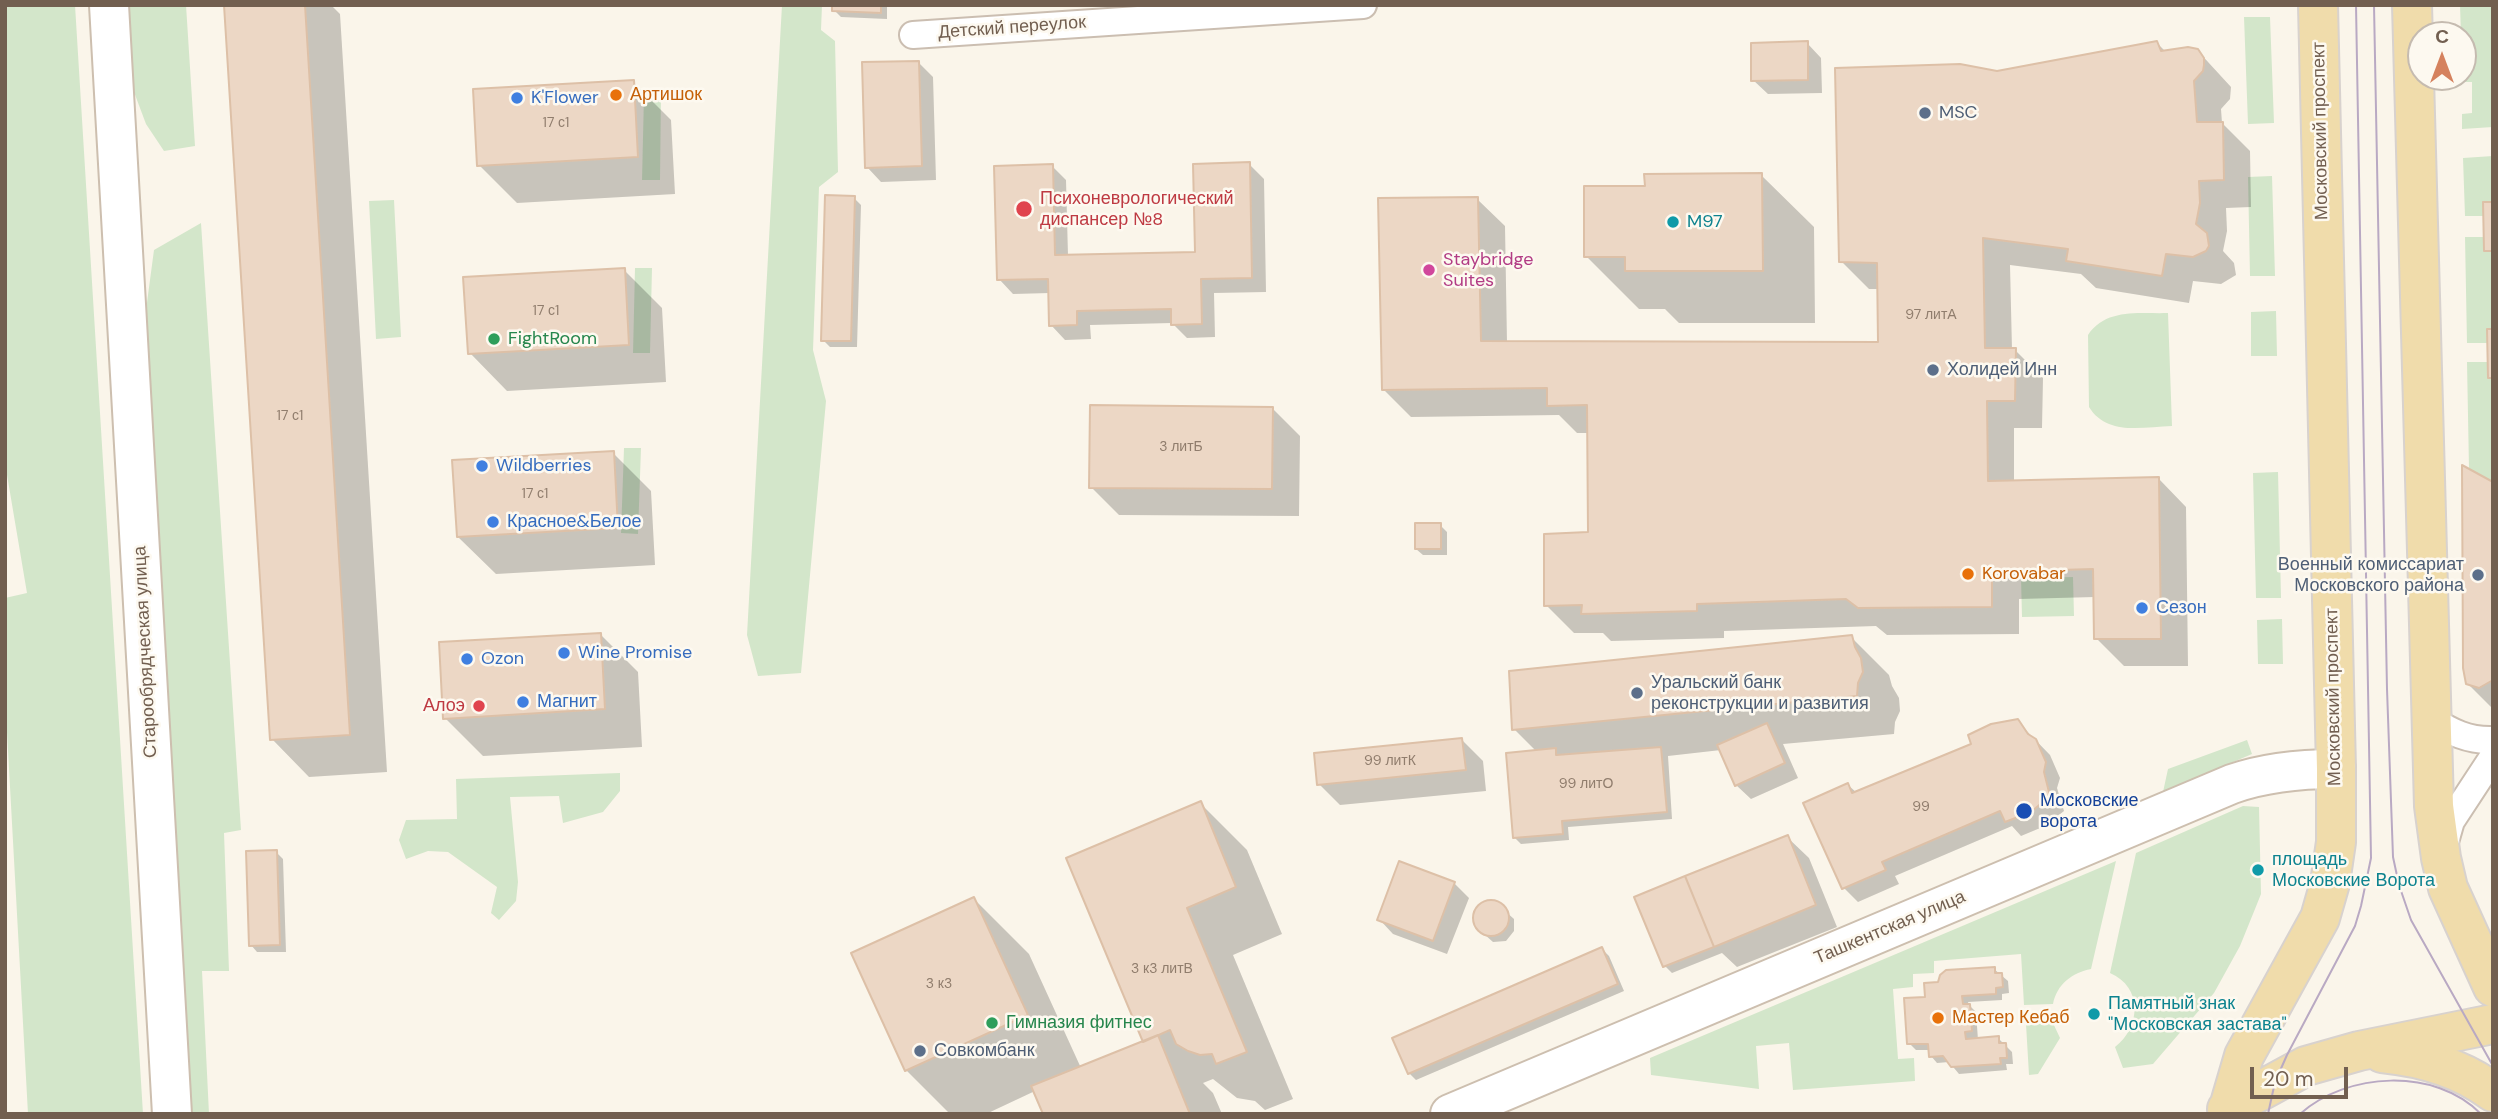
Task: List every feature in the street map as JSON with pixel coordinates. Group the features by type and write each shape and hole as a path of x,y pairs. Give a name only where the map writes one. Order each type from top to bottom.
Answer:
{"main road":[{"name":"Московский проспект","path":"2225,1112 2244,1056 2319,918 2330,883 2336,842 2318,5"},
{"path":"2412,5 2434,806 2448,888 2493,987"},
{"path":"2225,1112 2306,1066 2360,1051 2493,1024"},
{"path":"2360,1051 2416,1058 2462,1073 2493,1092"}],"street":[{"name":"Старообрядческая улица","path":"108,5 172,1114"},
{"name":"Детский переулок","path":"912,35 1363,5"},
{"path":"2431,719 2448,731 2467,738 2493,740"},
{"path":"2441,858 2451,821 2493,757"},
{"name":"Ташкентская улица","path":"1450,1114 2232,784 2269,773 2300,769 2336,769"}],"green space":[{"path":"5,5 75,5 143,1114 28,1114 5,696 5,598 27,593 5,463"},
{"path":"129,5 186,5 195,146 164,151 146,124 134,92"},
{"path":"782,5 822,5 821,30 835,41 838,172 819,187 813,350 826,401 801,673 758,676 747,635"},
{"path":"2460,5 2493,5 2493,127 2462,129 2462,114 2472,113 2472,91 2477,91 2477,21 2461,21"},
{"path":"2244,17 2270,17 2274,123 2248,124"},
{"path":"644,94 661,94 660,180 642,180"},
{"path":"2493,156 2493,202 2483,202 2483,216 2465,216 2463,158"},
{"path":"2272,176 2275,276 2250,276 2248,177"},
{"path":"394,200 401,337 376,339 369,201"},
{"path":"201,223 241,830 224,833 229,971 202,971 209,1114 191,1114 146,310 154,250"},
{"path":"2465,237 2484,237 2484,251 2493,251 2493,329 2487,329 2487,343 2467,343"},
{"path":"635,268 652,268 650,353 633,353"},
{"path":"2276,311 2277,356 2251,356 2251,312"},
{"path":"2168,313 2172,426 2126,428 2105,422 2089,407 2088,335 2095,326 2114,316"},
{"path":"2467,362 2487,362 2488,378 2493,378 2493,482 2469,469"},
{"path":"624,448 641,448 638,534 621,533"},
{"path":"2278,472 2281,598 2256,598 2253,473"},
{"path":"2073,577 2074,616 2022,617 2021,578"},
{"path":"2282,619 2283,664 2258,664 2257,620"},
{"path":"2247,740 2252,754 2163,792 2168,769"},
{"path":"620,773 620,791 603,812 563,823 559,796 510,797 518,882 516,901 499,920 491,913 497,887 448,852 428,851 406,859 399,840 406,820 457,819 456,779"},
{"path":"2243,806 2259,807 2261,894 2240,946 2214,993 2153,1064 2123,1068 2115,1047 2130,1029 2135,1008 2128,988 2121,979 2110,973 2136,853"},
{"path":"2116,861 2091,969 2066,981 2053,1004 2024,1005 2021,954 1934,961 1934,973 1913,974 1913,987 1893,989 1898,1059 1914,1058 1915,1081 1793,1090 1789,1043 1756,1046 1759,1089 1651,1075 1650,1058"},
{"path":"2053,1023 2060,1038 2038,1074 2029,1075 2026,1024"}],"building":[{"path":"224,5 305,5 350,735 270,740"},
{"path":"832,5 881,5 881,13 832,11"},
{"path":"1808,41 1808,80 1751,81 1751,43"},
{"path":"2157,41 2161,51 2188,47 2198,49 2204,58 2204,65 2203,71 2194,81 2197,122 2223,122 2224,180 2199,181 2200,203 2196,224 2207,233 2209,246 2206,251 2193,257 2166,254 2162,276 2066,261 2068,249 1983,238 1985,348 2016,348 2015,401 1987,401 1988,481 2159,477 2161,639 2094,639 2093,569 1992,572 1992,607 1858,608 1846,599 1697,604 1697,611 1581,614 1582,605 1544,606 1544,534 1588,532 1587,405 1547,406 1547,388 1382,390 1378,198 1478,197 1481,341 1878,342 1877,263 1839,262 1835,68 1960,64 1997,71"},
{"path":"919,61 922,166 865,168 862,62"},
{"path":"634,80 638,157 477,166 473,89"},
{"name":"Психоневрологический диспансер №8","path":"1250,162 1252,278 1201,279 1202,324 1171,325 1171,309 1077,311 1077,325 1049,326 1048,279 997,280 994,166 1053,164 1055,255 1195,252 1193,164"},
{"name":"M97","path":"1762,173 1763,271 1625,271 1625,257 1584,257 1584,186 1645,186 1644,174"},
{"path":"825,195 855,196 851,341 821,341"},
{"path":"2483,202 2493,202 2493,251 2484,251"},
{"path":"625,268 629,345 468,354 463,277"},
{"path":"2487,329 2493,329 2493,378 2488,378"},
{"path":"1090,405 1273,407 1272,489 1089,488"},
{"path":"614,451 618,528 457,537 452,460"},
{"name":"Военный комиссариат Московского района","path":"2462,465 2493,482 2493,680 2479,688 2466,684 2463,668"},
{"path":"1415,523 1441,523 1441,549 1415,549"},
{"path":"601,633 605,709 443,719 439,642"},
{"path":"1852,635 1863,672 1858,683 1857,696 1512,730 1509,671"},
{"path":"2018,719 2028,734 2036,739 2046,762 2044,772 2050,796 2031,812 2005,822 2000,811 1882,862 1886,870 1842,889 1803,803 1848,783 1852,793 1971,744 1968,735 1991,724"},
{"path":"1767,723 1785,763 1735,786 1717,745"},
{"path":"1462,738 1466,770 1317,785 1314,753"},
{"path":"1661,747 1667,812 1562,821 1563,834 1513,838 1506,753 1556,748 1556,755"},
{"path":"1201,801 1236,887 1187,908 1247,1052 1216,1064 1212,1054 1200,1055 1176,1044 1170,1030 1143,1042 1066,858"},
{"path":"1788,835 1816,905 1714,947 1685,876"},
{"path":"277,850 280,945 249,946 246,851"},
{"path":"1399,861 1455,882 1433,941 1377,920"},
{"path":"1685,876 1714,947 1663,967 1634,897"},
{"path":"974,897 1028,1015 905,1071 851,953"},
{"path":"1491,900 1504,905 1509,918 1504,931 1491,936 1478,931 1473,918 1478,905"},
{"path":"1602,947 1618,984 1408,1074 1392,1038"},
{"name":"Мастер Кебаб","path":"1995,967 1995,973 2002,973 2003,987 1996,988 1996,994 1962,996 1963,1004 1970,1004 1972,1031 1965,1032 1966,1039 1999,1036 1999,1043 2006,1043 2007,1058 2000,1058 2001,1064 1951,1067 1943,1056 1929,1057 1928,1044 1907,1044 1904,998 1925,997 1924,983 1938,982 1940,975 1946,970"},
{"path":"1158,1035 1190,1114 1043,1114 1031,1086"}],"tram line":[{"path":"2268,1114 2275,1082 2287,1055 2355,926 2371,858 2356,5"},
{"path":"2374,5 2387,689 2393,857 2411,920 2493,1066"},
{"path":"2300,1114 2319,1100 2342,1090 2366,1083 2391,1081 2416,1082 2440,1088 2462,1099 2481,1114"}],"place":[{"name":"Артишок","path":"616,95"},
{"name":"K'Flower","path":"517,98"},
{"name":"MSC","path":"1925,113"},
{"name":"Психоневрологический диспансер №8","path":"1024,209"},
{"name":"M97","path":"1673,222"},
{"name":"Staybridge Suites","path":"1429,270"},
{"name":"FightRoom","path":"494,339"},
{"name":"Холидей Инн","path":"1933,370"},
{"name":"Wildberries","path":"482,466"},
{"name":"Красное&Белое","path":"493,522"},
{"name":"Korovabar","path":"1968,574"},
{"name":"Военный комиссариат Московского района","path":"2478,575"},
{"name":"Сезон","path":"2142,608"},
{"name":"Wine Promise","path":"564,653"},
{"name":"Ozon","path":"467,659"},
{"name":"Уральский банк реконструкции и развития","path":"1637,693"},
{"name":"Магнит","path":"523,702"},
{"name":"Алоэ","path":"479,706"},
{"name":"Московские ворота","path":"2024,811"},
{"name":"площадь Московские Ворота","path":"2258,870"},
{"name":"Памятный знак \"Московская застава\"","path":"2094,1014"},
{"name":"Мастер Кебаб","path":"1938,1018"},
{"name":"Гимназия фитнес","path":"992,1023"},
{"name":"Совкомбанк","path":"920,1051"}]}
